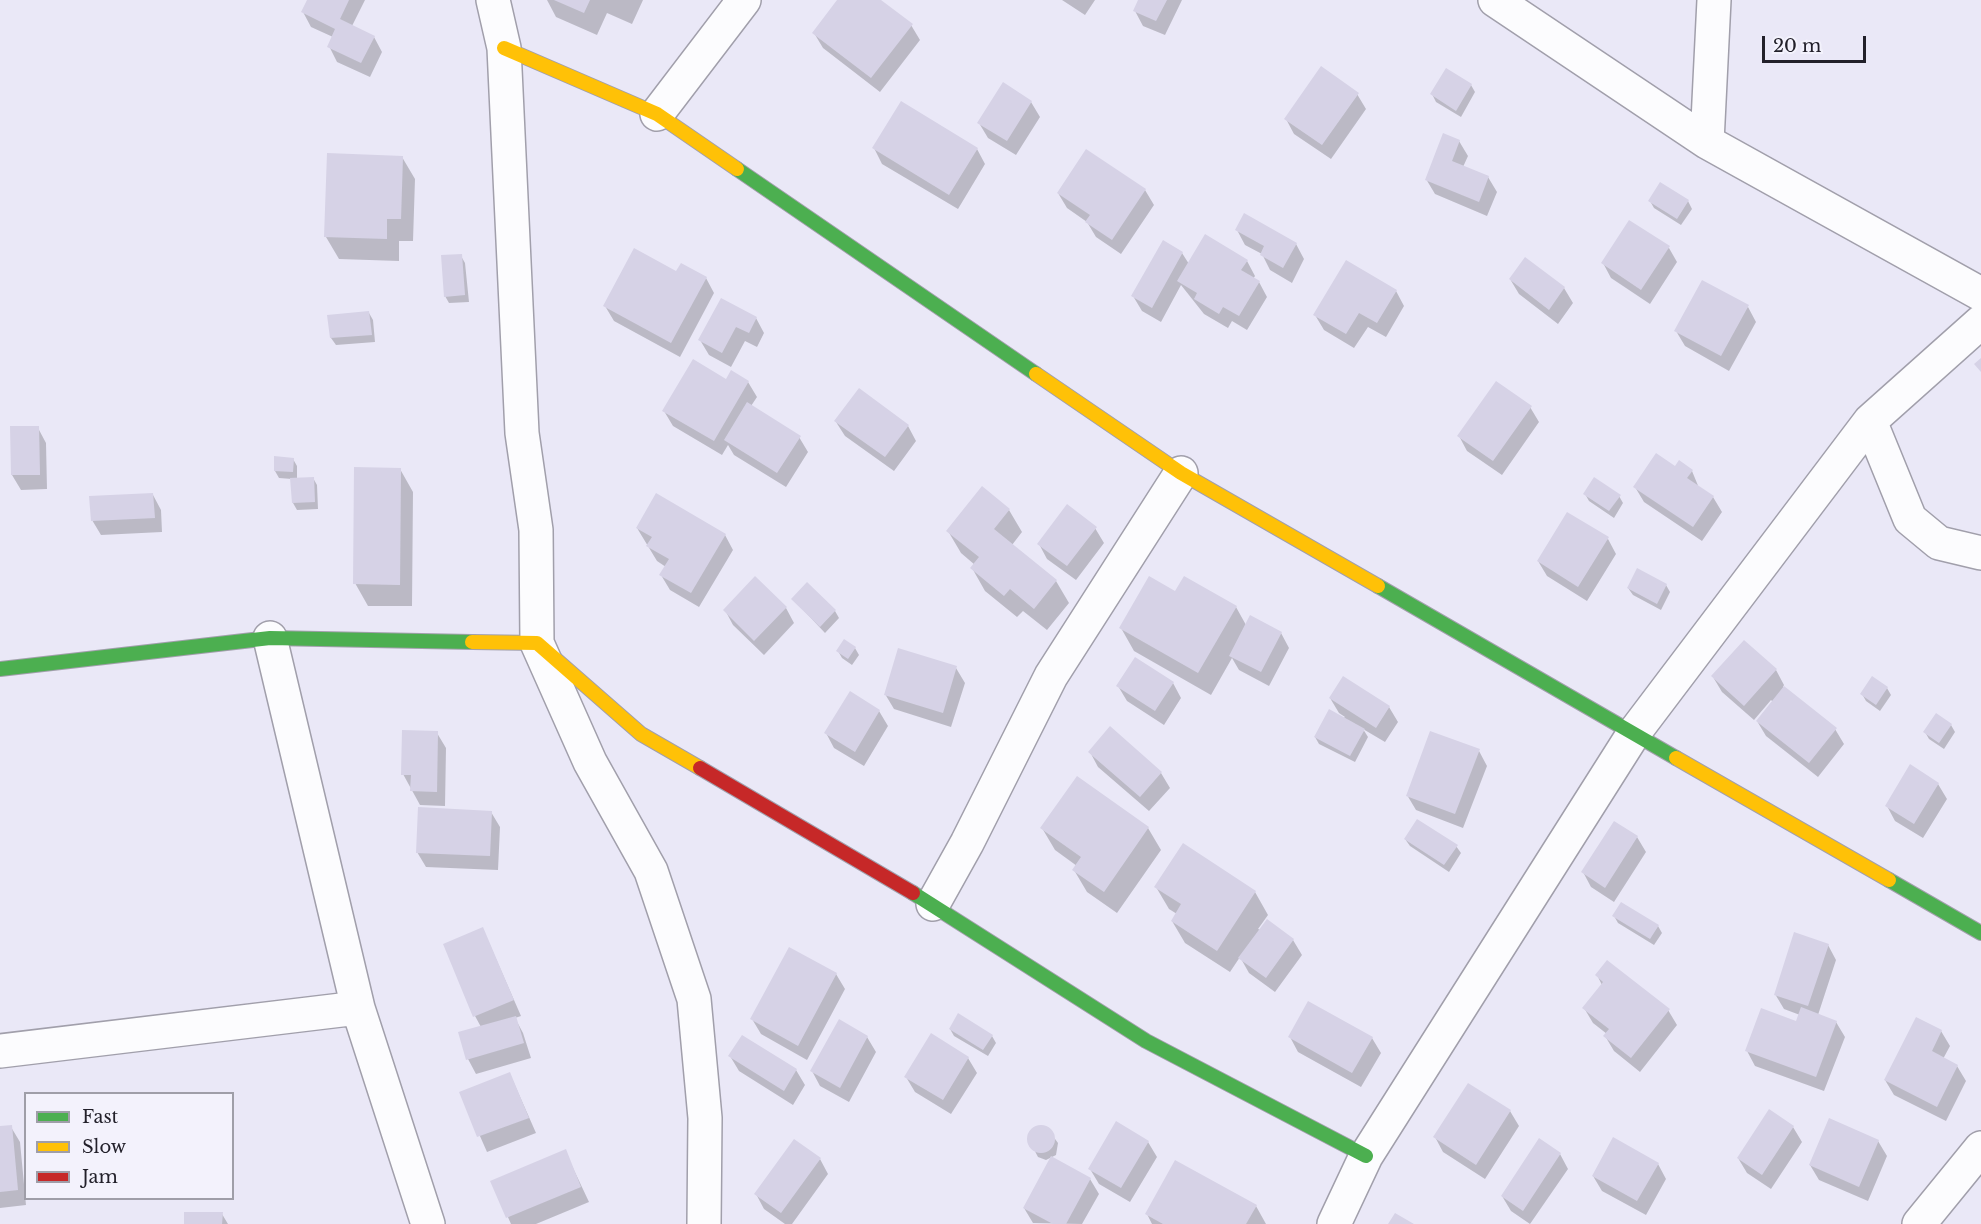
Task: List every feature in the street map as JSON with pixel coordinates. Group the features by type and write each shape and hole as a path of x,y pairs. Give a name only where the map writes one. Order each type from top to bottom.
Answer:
{"street":[{"path":"493,0 504,48 522,433 536,530 537,643 590,762 651,871 693,999 705,1118 704,1224"},
{"path":"657,114 744,0"},
{"path":"1496,0 1707,142 1981,294"},
{"path":"1707,142 1714,0"},
{"path":"504,48 657,114 1181,473 1981,933"},
{"path":"1334,1224 1366,1156 1634,733 1870,421 1981,322"},
{"path":"1870,421 1910,519 1939,543 1981,553"},
{"path":"933,904 967,843 1051,676 1181,473"},
{"path":"270,638 358,1008 428,1224"},
{"path":"0,669 270,638 537,643 641,734 933,904 1146,1041 1366,1156"},
{"path":"0,1051 358,1008"},
{"path":"1918,1224 1981,1148"}],"building":[{"path":"307,0 349,0 340,19 375,36 361,63 327,47 335,29 301,12"},
{"path":"554,0 590,0 584,13"},
{"path":"837,0 881,0 913,24 871,78 812,33"},
{"path":"1138,0 1167,0 1156,21 1133,11"},
{"path":"1321,66 1359,93 1322,145 1284,119"},
{"path":"1446,68 1472,84 1456,111 1430,94"},
{"path":"1003,82 1032,101 1007,141 977,123"},
{"path":"901,101 978,148 949,195 872,148"},
{"path":"1443,133 1460,140 1452,161 1489,176 1479,202 1425,180"},
{"path":"1086,149 1146,189 1112,240 1085,222 1090,215 1057,193"},
{"path":"327,153 403,156 401,219 387,219 387,239 324,237"},
{"path":"1660,182 1689,200 1677,219 1648,201"},
{"path":"1244,213 1297,243 1283,268 1260,255 1264,246 1235,230"},
{"path":"1629,220 1670,246 1641,290 1601,263"},
{"path":"1205,234 1248,260 1241,270 1260,281 1239,316 1223,307 1219,314 1194,299 1197,293 1177,281"},
{"path":"1163,240 1183,252 1152,308 1131,296"},
{"path":"634,248 676,271 681,263 707,277 671,343 603,306"},
{"path":"462,254 465,295 444,297 441,255"},
{"path":"1525,257 1565,287 1549,310 1509,279"},
{"path":"1346,260 1397,290 1377,323 1359,313 1346,334 1313,315"},
{"path":"1702,280 1749,305 1721,356 1674,331"},
{"path":"721,298 757,317 749,333 736,327 722,353 698,340"},
{"path":"369,311 372,335 330,338 327,315"},
{"path":"1981,358 1981,372 1974,364"},
{"path":"693,359 726,379 731,370 749,381 714,441 662,411"},
{"path":"1496,381 1532,406 1493,461 1457,436"},
{"path":"859,388 909,425 885,457 834,421"},
{"path":"747,402 801,436 777,473 724,440"},
{"path":"10,426 39,426 40,475 11,475"},
{"path":"1656,453 1675,466 1679,460 1693,470 1687,478 1714,496 1693,527 1633,487"},
{"path":"274,456 294,458 293,472 274,471"},
{"path":"354,467 401,468 400,585 353,584"},
{"path":"314,477 315,502 292,503 290,478"},
{"path":"1594,477 1621,495 1609,511 1583,494"},
{"path":"982,486 1010,509 994,529 1057,580 1034,609 1010,589 1004,596 970,568 979,557 946,531"},
{"path":"153,493 155,518 91,521 89,496"},
{"path":"656,493 726,534 691,593 659,575 669,559 646,546 652,537 636,528"},
{"path":"1067,504 1097,527 1067,566 1037,544"},
{"path":"1567,512 1609,537 1578,587 1537,561"},
{"path":"1637,568 1667,584 1657,604 1627,588"},
{"path":"755,576 787,607 754,641 723,610"},
{"path":"1149,576 1175,591 1184,576 1237,606 1198,673 1119,628"},
{"path":"807,582 836,610 820,627 791,599"},
{"path":"1250,615 1282,632 1261,672 1229,656"},
{"path":"844,639 856,647 848,659 836,651"},
{"path":"1744,640 1777,669 1744,706 1711,676"},
{"path":"898,648 957,666 943,713 884,695"},
{"path":"1135,657 1174,682 1155,711 1116,686"},
{"path":"1343,676 1390,706 1376,728 1329,698"},
{"path":"1872,676 1888,687 1876,705 1860,694"},
{"path":"1784,686 1837,728 1809,763 1756,721"},
{"path":"850,691 880,710 855,752 824,733"},
{"path":"1329,709 1365,729 1350,756 1314,737"},
{"path":"1936,713 1952,724 1939,743 1923,732"},
{"path":"1110,726 1162,772 1140,797 1088,752"},
{"path":"402,730 438,731 437,792 410,791 411,775 401,775"},
{"path":"1430,731 1480,749 1455,814 1406,796"},
{"path":"1910,764 1939,783 1914,824 1885,806"},
{"path":"1077,776 1149,827 1104,892 1072,870 1081,857 1040,828"},
{"path":"418,807 492,811 490,856 416,853"},
{"path":"1417,819 1458,845 1444,865 1404,839"},
{"path":"1614,821 1638,836 1605,888 1581,872"},
{"path":"1183,843 1256,891 1217,951 1171,921 1181,904 1154,887"},
{"path":"1621,902 1659,925 1650,939 1612,916"},
{"path":"1267,919 1294,939 1266,978 1238,958"},
{"path":"483,927 514,1000 473,1017 443,944"},
{"path":"1794,932 1829,944 1808,1006 1774,995"},
{"path":"789,947 837,973 798,1046 750,1019"},
{"path":"1607,960 1670,1009 1631,1058 1603,1036 1609,1029 1582,1008 1603,982 1595,975"},
{"path":"1308,1001 1373,1037 1352,1073 1288,1037"},
{"path":"1801,1007 1837,1021 1816,1077 1745,1051 1761,1008 1796,1021"},
{"path":"958,1013 993,1035 983,1050 949,1029"},
{"path":"516,1016 524,1043 466,1060 458,1032"},
{"path":"1916,1017 1942,1030 1932,1051 1958,1065 1937,1107 1884,1080"},
{"path":"839,1019 868,1036 840,1088 810,1071"},
{"path":"931,1033 969,1057 943,1100 904,1077"},
{"path":"742,1035 797,1069 784,1091 728,1056"},
{"path":"510,1072 529,1118 477,1137 459,1092"},
{"path":"1468,1083 1511,1110 1476,1165 1433,1137"},
{"path":"1769,1109 1794,1126 1762,1175 1737,1158"},
{"path":"1829,1118 1879,1140 1859,1187 1809,1165"},
{"path":"1116,1121 1149,1141 1121,1188 1088,1169"},
{"path":"12,1125 18,1190 0,1192 0,1126"},
{"path":"1041,1125 1051,1129 1055,1139 1051,1149 1041,1153 1031,1149 1027,1139 1031,1129"},
{"path":"1613,1137 1659,1163 1637,1201 1592,1176"},
{"path":"1539,1138 1561,1153 1523,1211 1501,1196"},
{"path":"794,1139 821,1158 781,1213 754,1194"},
{"path":"566,1149 581,1187 506,1218 490,1181"},
{"path":"1051,1156 1091,1178 1066,1224 1053,1224 1023,1208"},
{"path":"1175,1160 1257,1205 1246,1224 1163,1224 1145,1214"},
{"path":"184,1212 223,1212 222,1224 184,1224"},
{"path":"1395,1213 1414,1224 1388,1224"}],"traffic: fast":[{"path":"737,169 1036,374"},
{"path":"1378,586 1676,758"},
{"path":"0,669 270,638 472,642"},
{"path":"1889,880 1981,933"},
{"path":"913,893 1146,1041 1366,1156"}],"traffic: slow":[{"path":"504,48 657,114 737,169"},
{"path":"1036,374 1181,473 1378,586"},
{"path":"472,642 537,643 641,734 700,768"},
{"path":"1676,758 1889,880"}],"traffic: jam":[{"path":"700,768 913,893"}]}
